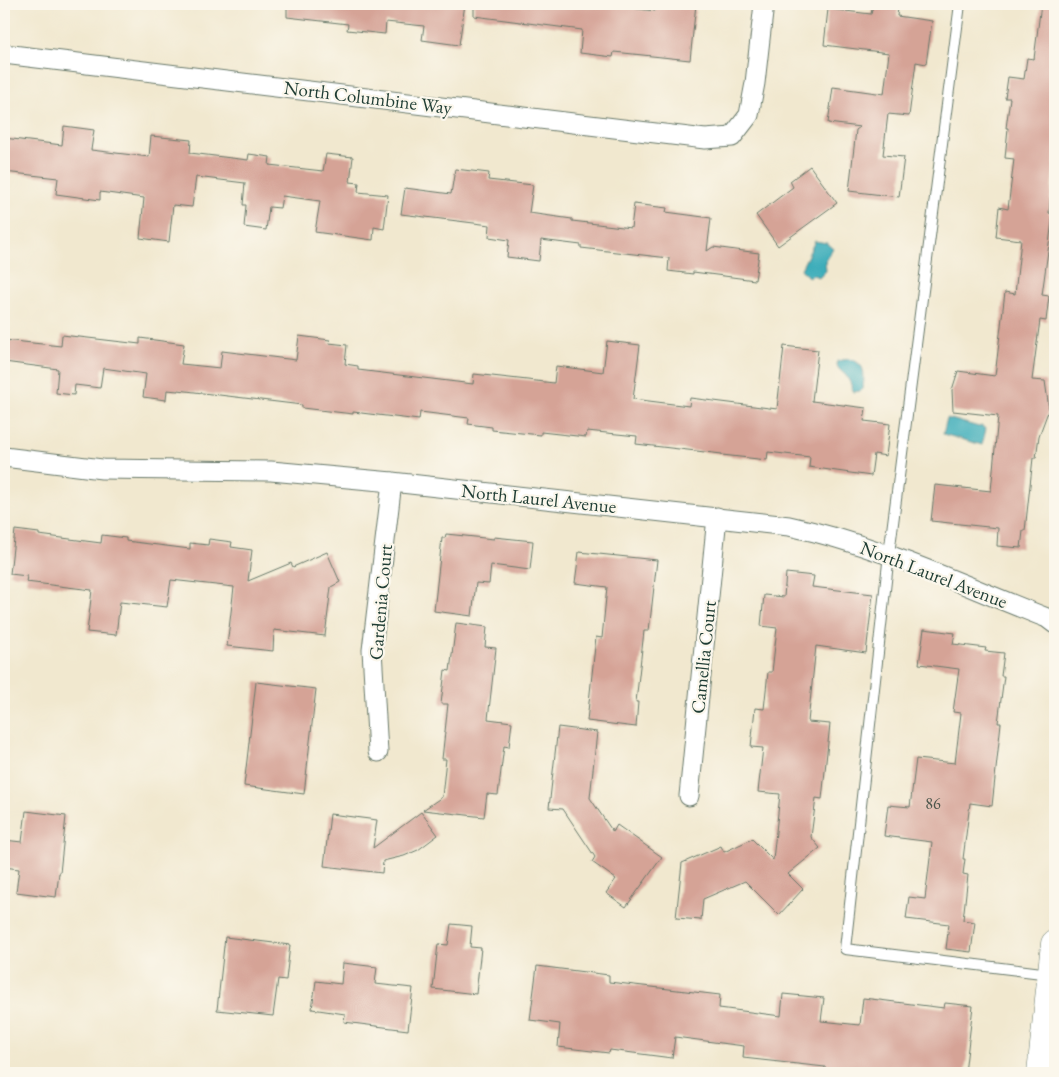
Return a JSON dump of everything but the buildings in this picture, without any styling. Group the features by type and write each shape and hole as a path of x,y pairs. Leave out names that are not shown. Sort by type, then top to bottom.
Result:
{"main road":[{"path":"1041,1073 1055,944"}],"street":[{"name":"North Columbine Way","path":"4,54 705,139 732,137 749,115 755,83 764,4"},
{"name":"North Laurel Avenue","path":"4,457 102,469 272,471 392,482 789,526 820,532 889,554 1047,618 1055,624"},
{"name":"Gardenia Court","path":"378,752 372,650 392,482"},
{"name":"Camellia Court","path":"689,796 717,517"}],"lane":[{"path":"960,4 889,554 845,949 1052,974"}],"water":[{"path":"815,241 827,243 833,248 825,261 826,271 819,278 814,275 808,277 801,269"},
{"path":"854,360 863,369 863,388 860,391 854,392 850,382 838,367 837,361"},
{"path":"947,418 981,426 986,429 982,445 943,434"}]}
